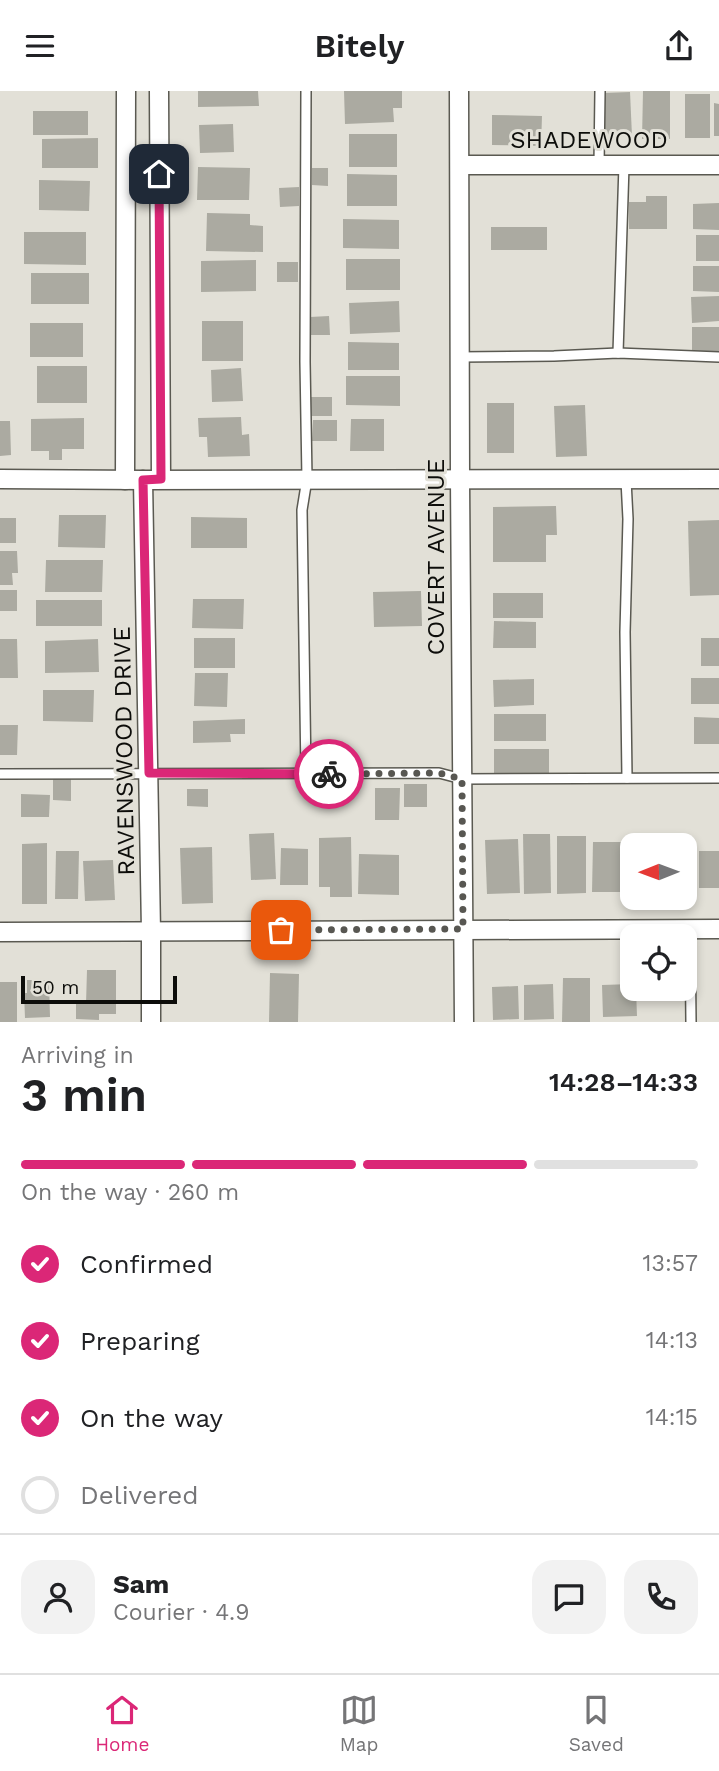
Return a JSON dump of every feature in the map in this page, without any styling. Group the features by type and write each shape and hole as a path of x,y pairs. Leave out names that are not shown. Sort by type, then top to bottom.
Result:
{"street":[{"path":"125,91 125,480"},
{"name":"RAVENSWOOD DRIVE","path":"151,1022 149,773 159,91"},
{"name":"COVERT AVENUE","path":"459,91 464,1022"},
{"name":"SHADEWOOD","path":"460,165 719,165"},
{"path":"0,479 719,479"},
{"path":"0,932 620,929"},
{"path":"697,929 719,929"}],"lane":[{"path":"306,91 307,479 303,509 306,774"},
{"path":"599,165 600,91"},
{"path":"618,353 624,165"},
{"path":"460,357 618,353 719,357"},
{"path":"626,479 627,778"},
{"path":"0,774 439,773 462,779 719,778"},
{"path":"691,1001 691,1022"}],"building":[{"path":"198,91 258,91 259,106 198,107"},
{"path":"344,91 402,91 402,108 393,108 394,122 345,124"},
{"path":"643,91 670,91 670,139 642,139"},
{"path":"630,92 632,136 605,137 603,93"},
{"path":"685,94 710,94 710,138 685,138"},
{"path":"714,103 719,104 719,136 714,136"},
{"path":"33,111 88,111 88,135 33,135"},
{"path":"492,115 542,116 541,146 492,145"},
{"path":"233,124 234,152 200,153 199,125"},
{"path":"349,134 397,134 397,167 349,167"},
{"path":"98,138 98,168 42,168 42,139"},
{"path":"198,167 250,168 249,200 197,200"},
{"path":"312,168 328,168 328,186 312,185"},
{"path":"347,174 397,175 397,206 347,206"},
{"path":"39,180 90,181 89,211 39,210"},
{"path":"299,187 299,206 280,207 279,188"},
{"path":"646,196 667,196 667,229 629,229 629,202 646,202"},
{"path":"719,203 719,230 693,229 693,204"},
{"path":"207,213 250,214 250,225 263,226 263,252 206,251"},
{"path":"343,219 399,220 399,249 343,248"},
{"path":"491,227 547,227 547,250 491,250"},
{"path":"24,232 86,232 86,265 24,264"},
{"path":"696,235 719,235 719,261 696,261"},
{"path":"346,259 400,259 400,290 346,290"},
{"path":"256,260 256,291 201,292 201,261"},
{"path":"277,262 298,262 298,282 277,282"},
{"path":"693,266 719,266 719,292 693,291"},
{"path":"31,273 89,273 89,304 31,304"},
{"path":"719,296 719,321 692,323 691,297"},
{"path":"399,301 400,332 350,334 349,303"},
{"path":"329,316 330,335 311,335 310,317"},
{"path":"202,321 243,321 243,361 202,361"},
{"path":"30,323 83,323 83,357 30,357"},
{"path":"692,327 719,327 719,353 692,353"},
{"path":"348,342 399,343 399,370 348,370"},
{"path":"37,366 87,366 87,403 37,403"},
{"path":"241,368 243,401 212,402 211,370"},
{"path":"346,376 400,376 400,406 346,405"},
{"path":"311,397 332,397 332,416 311,416"},
{"path":"487,403 514,403 514,453 487,453"},
{"path":"585,405 587,456 556,457 554,406"},
{"path":"241,417 242,435 249,434 250,456 208,457 207,437 199,437 198,418"},
{"path":"84,418 84,449 62,449 62,460 49,460 49,451 31,451 31,419"},
{"path":"351,419 384,419 384,451 350,451"},
{"path":"313,420 337,420 337,441 312,441"},
{"path":"0,421 10,421 11,455 0,456"},
{"path":"556,506 557,535 546,535 546,562 493,562 493,507"},
{"path":"59,515 106,515 105,548 58,547"},
{"path":"191,517 247,518 247,548 191,548"},
{"path":"0,518 16,518 16,543 0,543"},
{"path":"719,520 719,595 690,596 688,521"},
{"path":"0,551 17,551 18,573 12,573 13,585 0,585"},
{"path":"46,560 103,560 102,592 45,592"},
{"path":"0,590 17,590 17,611 0,611"},
{"path":"421,591 422,626 374,627 373,592"},
{"path":"493,593 543,593 543,618 493,618"},
{"path":"193,599 244,599 243,629 192,628"},
{"path":"36,600 102,600 102,626 36,626"},
{"path":"494,621 536,622 536,648 493,648"},
{"path":"194,638 235,638 235,668 194,668"},
{"path":"701,638 719,638 719,666 701,666"},
{"path":"0,639 17,639 18,678 0,678"},
{"path":"98,639 99,672 45,673 45,641"},
{"path":"195,673 228,673 227,707 194,706"},
{"path":"691,678 719,678 719,704 691,704"},
{"path":"534,679 534,705 494,707 493,680"},
{"path":"43,690 94,690 93,722 43,721"},
{"path":"494,714 546,714 546,741 494,741"},
{"path":"694,717 719,718 719,744 694,744"},
{"path":"245,719 245,734 230,734 231,742 193,743 193,721"},
{"path":"0,725 18,725 17,755 0,755"},
{"path":"494,749 549,749 549,776 494,777"},
{"path":"53,779 71,779 71,801 53,800"},
{"path":"404,784 427,784 427,807 404,807"},
{"path":"375,788 400,788 399,820 375,820"},
{"path":"187,789 208,789 208,807 187,806"},
{"path":"21,794 50,795 49,817 21,817"},
{"path":"274,833 276,879 251,880 249,834"},
{"path":"523,834 550,834 551,893 524,894"},
{"path":"557,836 586,836 586,893 557,894"},
{"path":"351,837 352,897 330,897 330,887 319,887 319,838"},
{"path":"518,839 520,893 487,894 485,840"},
{"path":"593,842 620,842 620,892 592,892"},
{"path":"47,843 47,904 22,904 22,844"},
{"path":"212,847 213,903 182,904 180,848"},
{"path":"281,848 308,849 308,885 280,885"},
{"path":"56,851 79,851 78,899 55,899"},
{"path":"699,851 719,851 719,888 699,888"},
{"path":"359,854 399,855 399,895 358,894"},
{"path":"113,860 115,900 85,901 83,861"},
{"path":"87,970 116,970 116,1014 99,1014 99,1020 76,1019 76,1004 86,1004"},
{"path":"270,973 299,974 298,1022 269,1022"},
{"path":"563,978 590,978 590,1022 562,1022"},
{"path":"27,980 49,980 50,1017 25,1018 24,993 27,993"},
{"path":"0,982 17,982 17,1022 0,1022"},
{"path":"553,984 554,1019 524,1020 524,985"},
{"path":"620,984 620,1001 636,1001 637,1016 603,1017 602,985"},
{"path":"518,986 519,1019 493,1020 492,987"}],"way so far":[{"path":"281,930 463,929 462,779 439,773 329,774"}],"route":[{"path":"159,174 161,479 143,480 149,773 329,774"}]}
